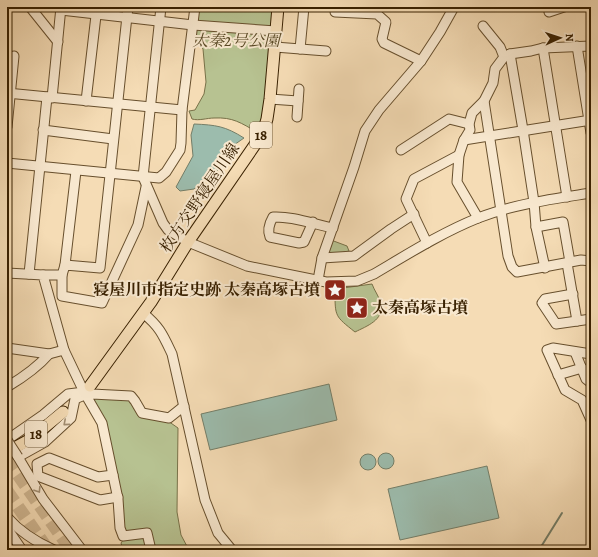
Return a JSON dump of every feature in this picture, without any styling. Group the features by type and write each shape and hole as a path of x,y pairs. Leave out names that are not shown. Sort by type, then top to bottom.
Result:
{"main road":[{"name":"枚方交野寝屋川線","path":"87,389 151,302 188,242 263,133 270,99 278,7"},
{"name":"18","path":"7,452 29,440 63,412"}],"street":[{"path":"30,7 58,42"},
{"path":"100,268 128,7"},
{"path":"161,7 143,178 163,223 168,230 188,242 247,266 326,282 346,282 366,278 446,232 478,218 534,202 591,193"},
{"path":"7,163 143,178 159,178 166,172 180,150 182,110 195,7"},
{"path":"300,49 304,7"},
{"path":"318,280 322,258 365,131 379,110 421,61 454,7"},
{"path":"549,12 564,7"},
{"path":"29,274 43,130 58,42 61,9 96,11 127,18 159,20 193,25 276,31"},
{"path":"335,13 377,10 386,22 382,39 384,43 421,61"},
{"path":"86,101 96,11"},
{"path":"482,26 507,55 523,130 534,202 536,227 544,268"},
{"path":"577,46 591,133"},
{"path":"478,218 457,182 459,155 464,140 470,130 469,124 472,113 484,101 493,83 495,69 507,55 531,52 544,48 591,46"},
{"path":"275,47 326,51"},
{"path":"544,48 567,197"},
{"path":"7,127 9,93 14,56"},
{"path":"297,117 299,90"},
{"path":"9,93 182,110"},
{"path":"270,99 298,101"},
{"path":"484,101 508,256 512,267 517,272 581,260 591,262"},
{"path":"401,150 449,119 469,124"},
{"path":"464,140 590,120"},
{"path":"43,130 114,139"},
{"path":"427,243 406,199 414,179 459,155"},
{"path":"76,171 65,265 62,275 62,296 102,303 138,225 146,187"},
{"path":"322,258 354,256 414,214"},
{"path":"313,222 304,242 299,243 270,237 268,231 273,217 313,222 333,228"},
{"path":"536,227 563,222 577,321"},
{"path":"65,265 100,268 117,272"},
{"path":"7,273 62,275"},
{"path":"43,275 64,350 87,389 102,423 118,497 120,528 123,536 147,533 151,550"},
{"path":"573,294 545,299 542,303 556,324 591,319"},
{"path":"143,313 155,323 162,332 169,348 184,406 205,500 218,533 232,550"},
{"path":"7,348 49,354 64,350"},
{"path":"591,354 553,348 548,350 565,390 582,400 591,420"},
{"path":"575,352 586,379 591,383"},
{"path":"7,387 43,361 49,354"},
{"path":"558,375 582,368"},
{"path":"87,389 92,394 130,396 135,400 142,413 169,418 184,406"},
{"path":"82,550 43,498 7,440 43,415 68,394 87,389"},
{"path":"18,457 45,442 72,418 75,399 82,396 87,389"},
{"path":"113,475 98,477 49,458 37,464 38,476 100,500 118,497"},
{"path":"7,517 20,530 39,543 54,550"},
{"path":"7,528 22,550"}],"green space":[{"name":"太秦2号公園","path":"197,7 248,7 273,10 266,101 260,126 257,132 237,121 226,118 192,119 189,111 195,110 204,94 206,82 203,49 197,41 193,40"},
{"path":"331,240 347,246 349,251 327,256"},
{"path":"372,284 381,304 380,314 374,322 355,332 340,319 336,311 335,291 336,289"},
{"path":"90,397 131,399 142,415 168,421 178,428 177,512 181,535 189,550 123,550 121,543 124,539 117,475"}],"shaded area":[{"path":"194,124 220,127 244,138 221,154 217,171 194,189 180,191 176,187 193,156 191,135"},
{"path":"329,384 337,420 210,450 201,414"},
{"path":"386,453 393,458 394,461 389,468 386,469 379,464 378,461 383,454"},
{"path":"368,454 375,459 376,462 371,469 368,470 361,465 360,462 365,455"},
{"path":"487,466 499,518 400,540 388,489"}],"waterway":[{"path":"539,550 562,513"}],"tunnel":[{"path":"7,459 71,550"},
{"path":"7,491 48,550"}],"place":[{"name":"寝屋川市指定史跡 太秦高塚古墳","path":"335,290"},
{"name":"太秦高塚古墳","path":"357,308"}]}
